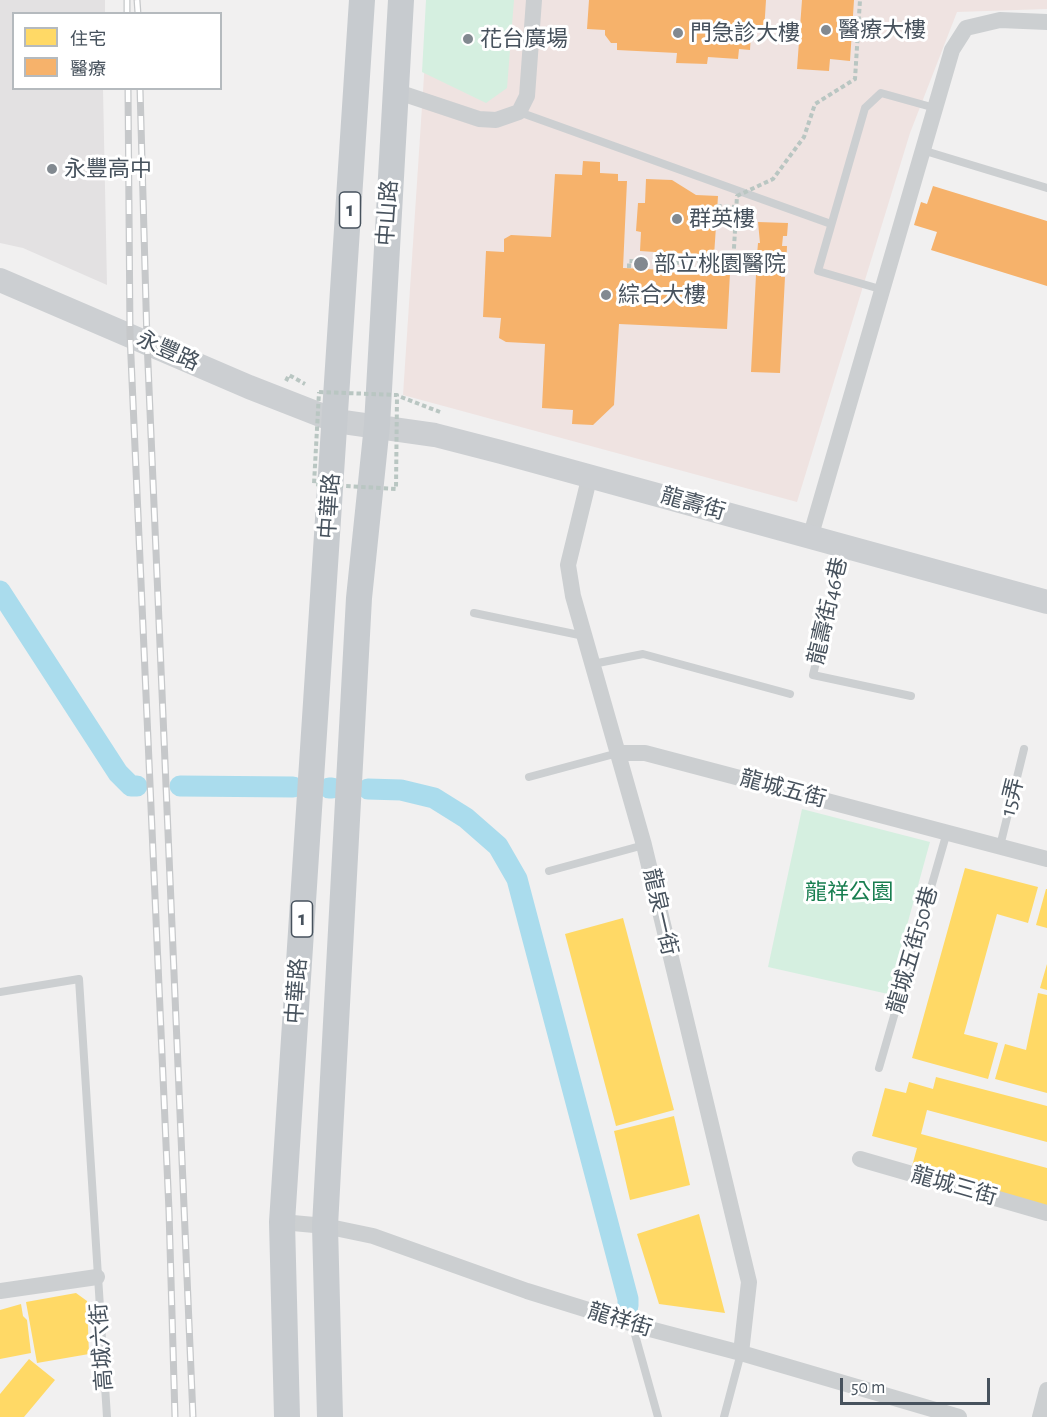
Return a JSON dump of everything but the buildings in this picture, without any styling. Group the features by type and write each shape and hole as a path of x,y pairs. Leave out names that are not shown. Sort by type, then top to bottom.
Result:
{"main road":[{"name":"中山路","path":"336,421 362,0"},
{"name":"中山路","path":"377,425 401,0"},
{"name":"中華路","path":"287,1417 282,1222 336,421"},
{"name":"中華路","path":"330,1417 325,1226 360,598 377,425"}],"street":[{"path":"395,92 479,118 496,120 519,112 527,96 534,0"},
{"path":"810,538 880,289 952,50 966,28 1000,20 1047,22"},
{"name":"永豐路","path":"0,280 249,387 336,421"},
{"name":"龍壽街","path":"336,421 435,435 590,475 1047,602"},
{"name":"龍泉一街","path":"590,475 568,565 592,664 644,845 749,1282 741,1353"},
{"name":"龍城五街","path":"618,753 645,753 1047,859"},
{"name":"龍城三街","path":"860,1159 1047,1213"},
{"name":"龍祥街","path":"282,1222 325,1226 373,1236 517,1288 632,1324 741,1353 959,1417"},
{"path":"0,1291 97,1277"},
{"path":"1040,1417 1047,1390"}],"lane":[{"path":"880,289 818,271 865,108 881,93 935,108"},
{"path":"519,112 831,224"},
{"path":"922,150 1047,188"},
{"name":"龍壽街46巷","path":"843,547 813,675 910,696"},
{"path":"474,613 585,636"},
{"path":"592,664 643,654 790,694"},
{"name":"15弄","path":"1000,846 1024,749"},
{"path":"529,777 618,753"},
{"name":"龍城五街50巷","path":"879,1068 947,832"},
{"path":"549,871 644,845"},
{"name":"高城六街","path":"0,992 79,979 107,1417"},
{"path":"632,1324 658,1417"},
{"path":"723,1417 741,1353"}],"path":[{"path":"629,268 629,261 733,265 737,196 773,178 804,137 815,104 855,79 860,0"},
{"path":"717,206 736,207"},
{"path":"397,395 396,489 314,484 319,392 397,395 440,412"}],"shaded area":[{"name":"永豐高中","path":"0,0 105,0 105,12 12,12 12,90 103,90 107,285 23,248 0,243"},
{"name":"部立桃園醫院","path":"429,0 1047,0 1047,9 957,12 910,133 797,502 403,395"}],"green space":[{"name":"花台廣場","path":"426,0 514,0 507,88 486,103 422,72"},
{"name":"龍祥公園","path":"802,809 930,842 888,994 768,967"}],"waterway":[{"path":"0,591 118,773 131,786 137,786"},
{"path":"180,786 293,787"},
{"path":"368,789 401,790 434,798 466,818 498,846 517,879 628,1306"}],"railway":[{"path":"127,0 127,12"},
{"path":"137,0 138,12"},
{"path":"128,90 130,335 169,1211 175,1417"},
{"path":"140,90 147,341 193,1417"}],"place":[{"name":"醫療大樓","path":"826,30"},
{"name":"門急診大樓","path":"678,33"},
{"name":"花台廣場","path":"468,39"},
{"name":"永豐高中","path":"52,169"},
{"name":"群英樓","path":"677,219"},
{"name":"部立桃園醫院","path":"641,264"},
{"name":"綜合大樓","path":"606,295"}]}
